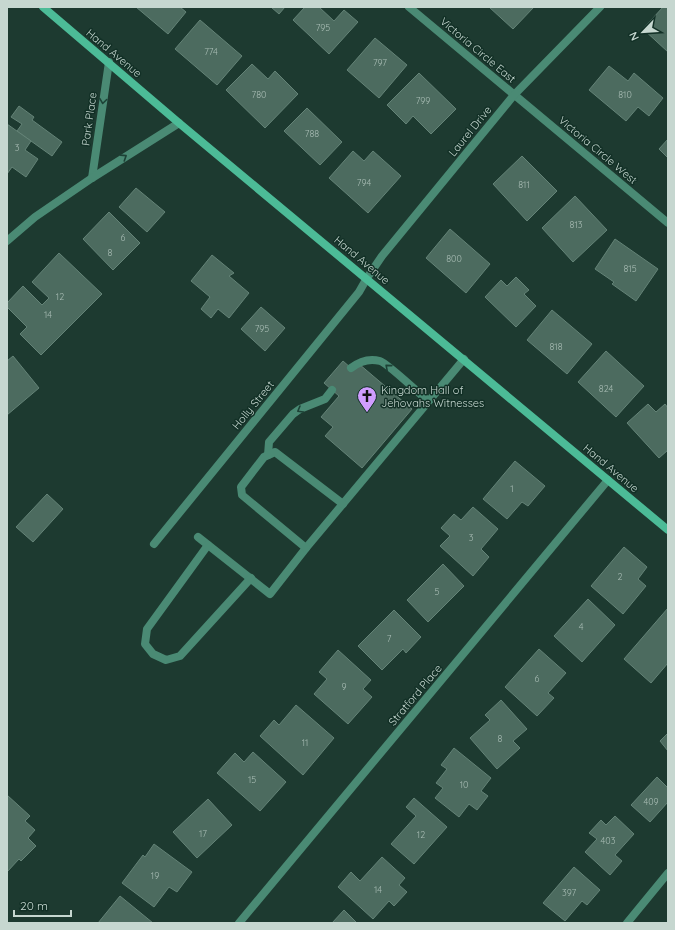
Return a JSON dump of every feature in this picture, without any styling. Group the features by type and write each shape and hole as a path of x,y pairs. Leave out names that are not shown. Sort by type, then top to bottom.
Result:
{"street":[{"name":"Hand Avenue","path":"43,7 179,123 668,530"},
{"name":"Victoria Circle East","path":"409,7 514,95"},
{"name":"Laurel Drive","path":"367,278 382,256 514,95 600,7"},
{"name":"Park Place","path":"92,178 109,62"},
{"name":"Victoria Circle West","path":"514,95 668,223"},
{"path":"7,241 35,217 92,178 179,123"},
{"name":"Holly Street","path":"154,544 359,292 367,278"},
{"path":"198,537 270,594 306,548 464,359"},
{"path":"351,368 357,363 370,360 382,361 428,401"},
{"path":"268,455 268,442 293,414 300,409 325,398 332,390"},
{"path":"306,548 242,495 241,487 264,457 276,452 343,504"},
{"name":"Stratford Place","path":"239,923 608,480"},
{"path":"208,545 147,629 145,644 152,654 166,660 180,656 250,578"},
{"path":"627,923 668,873"}],"building":[{"path":"136,7 180,7 186,12 168,34"},
{"path":"271,7 285,7 279,14"},
{"path":"305,7 319,7 334,21 344,10 358,22 329,54 293,20"},
{"path":"489,7 534,7 513,29"},
{"path":"663,7 668,7 668,52 643,29"},
{"path":"200,20 242,56 217,85 175,49"},
{"path":"375,38 407,65 379,98 347,70"},
{"path":"252,64 268,79 275,71 298,94 265,128 226,90"},
{"path":"609,66 628,81 634,73 663,98 649,116 638,107 626,121 589,90"},
{"path":"419,73 456,109 431,134 413,116 406,124 387,105"},
{"path":"19,106 34,117 32,120 62,142 52,156 17,131 22,124 11,117"},
{"path":"307,108 342,142 320,165 284,131"},
{"path":"7,124 31,141 25,150 38,159 26,177 12,167 7,174"},
{"path":"668,139 668,158 659,149"},
{"path":"353,151 364,161 373,151 401,176 368,213 329,178"},
{"path":"522,156 557,191 527,221 493,184"},
{"path":"136,188 165,212 147,232 119,207"},
{"path":"575,196 607,230 573,262 542,228"},
{"path":"109,212 140,243 113,270 83,239"},
{"path":"450,229 490,264 466,293 426,258"},
{"path":"615,239 658,269 636,301 612,284 614,282 595,269"},
{"path":"59,253 102,294 41,355 20,334 27,327 7,307 7,303 23,286 42,305 49,298 32,282"},
{"path":"212,255 234,273 229,276 249,293 229,318 218,309 211,318 201,309 210,297 191,281"},
{"path":"516,277 529,290 524,294 536,306 516,327 485,297 501,280 507,286"},
{"path":"261,307 285,328 265,351 241,329"},
{"path":"552,310 592,344 567,374 527,340"},
{"path":"606,351 644,386 616,417 578,382"},
{"path":"13,356 39,388 7,415 7,361"},
{"name":"Kingdom Hall of Jehovahs Witnesses","path":"343,361 351,368 359,364 412,409 362,468 325,436 333,427 321,417 339,396 324,383"},
{"path":"648,404 656,412 665,404 668,408 668,450 659,458 627,423"},
{"path":"515,461 545,486 528,506 522,502 507,519 483,499"},
{"path":"47,494 63,509 33,542 16,527"},
{"path":"473,507 498,529 481,549 489,557 473,576 440,546 450,536 441,528 454,514 461,520"},
{"path":"624,547 647,567 638,579 646,586 623,614 591,586"},
{"path":"443,564 464,586 428,622 407,600"},
{"path":"588,599 615,625 582,662 554,636"},
{"path":"668,608 668,663 651,683 624,659"},
{"path":"394,610 421,637 406,653 403,649 382,670 358,646"},
{"path":"539,649 566,673 548,693 554,698 537,716 505,687"},
{"path":"338,650 371,680 363,689 372,697 348,724 314,694 327,679 319,672"},
{"path":"501,700 527,729 513,741 520,748 497,769 470,738 490,720 485,715"},
{"path":"296,705 334,738 303,775 260,736 274,720 279,725"},
{"path":"668,733 668,751 660,741"},
{"path":"454,748 491,778 481,791 488,796 477,810 469,804 459,817 435,798 443,788 436,783 447,769 441,765"},
{"path":"253,752 286,782 260,811 217,773 235,753 244,762"},
{"path":"657,777 668,788 668,802 650,822 631,805"},
{"path":"7,795 30,816 25,821 35,830 28,838 36,846 21,861 19,859 7,872"},
{"path":"414,798 447,827 414,864 391,844 416,816 406,807"},
{"path":"208,799 232,825 197,858 173,832"},
{"path":"615,816 634,834 615,855 622,861 610,875 585,852 597,839 589,833 601,820 606,825"},
{"path":"154,844 192,872 177,892 169,887 154,907 122,883 143,855 145,857"},
{"path":"382,857 405,878 399,885 407,892 394,906 389,901 373,919 338,887 351,872 360,881"},
{"path":"574,867 600,890 587,905 582,901 565,921 543,903"},
{"path":"120,896 153,923 98,923"},
{"path":"344,910 357,923 332,923"}],"place":[{"name":"Kingdom Hall of Jehovahs Witnesses","path":"367,413"}]}
